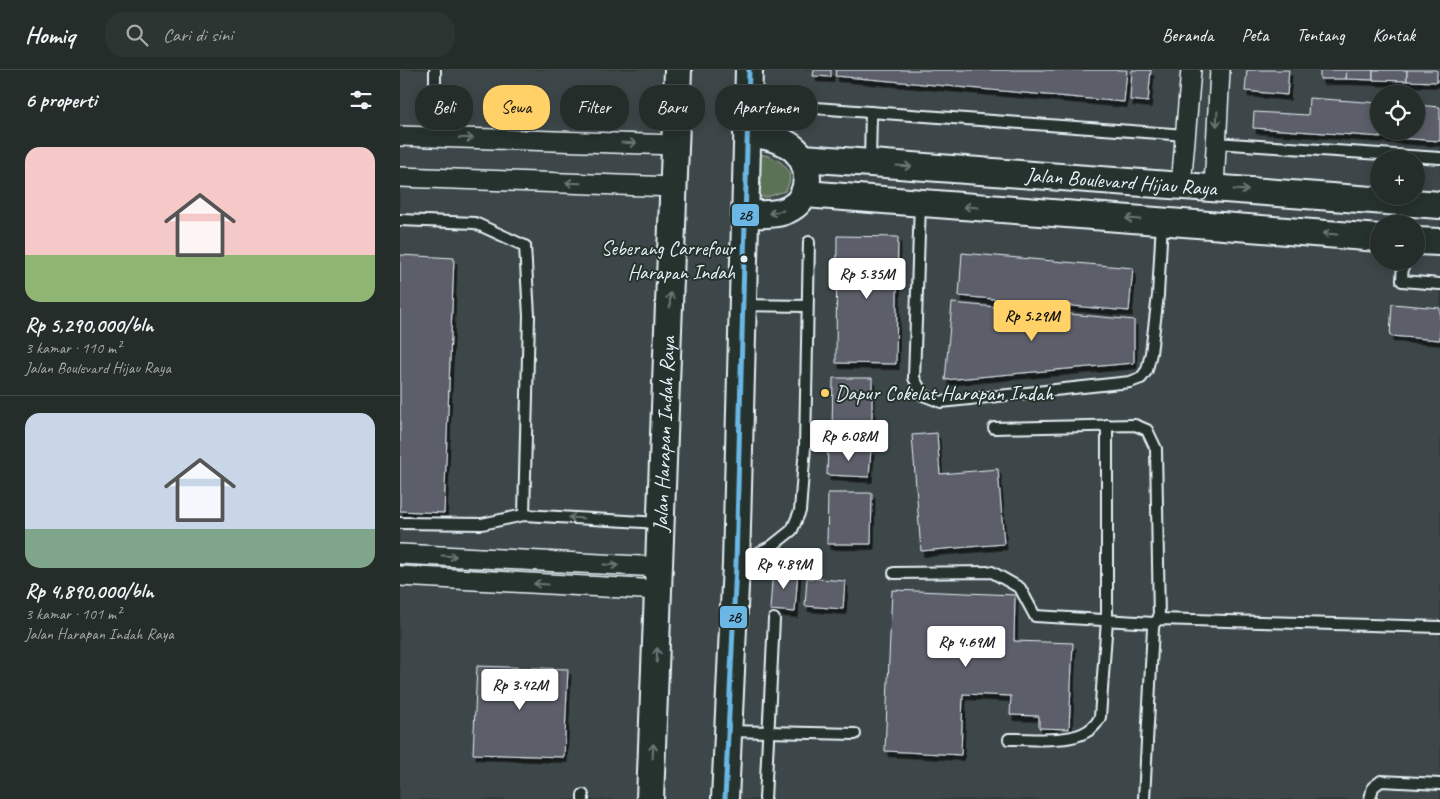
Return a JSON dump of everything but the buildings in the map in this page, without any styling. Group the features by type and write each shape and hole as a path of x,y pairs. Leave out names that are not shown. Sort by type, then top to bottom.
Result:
{"street":[{"name":"Jalan Harapan Indah Raya","path":"650,799 660,579 678,70"},
{"path":"725,799 736,564 749,70"},
{"path":"1162,221 1186,135 1191,70"},
{"path":"1214,188 1220,70"},
{"path":"745,214 765,214 791,209 804,194 807,170 803,158 788,145 771,136 747,133"},
{"path":"400,136 675,145"},
{"name":"Jalan Boulevard Hijau Raya","path":"803,158 1440,205"},
{"path":"400,177 674,186"},
{"name":"Jalan Boulevard Hijau Raya","path":"804,194 1370,237"},
{"path":"1425,241 1440,242"},
{"path":"400,554 660,579"},
{"path":"400,576 660,579"}],"lane":[{"path":"435,70 435,137"},
{"path":"817,108 1186,135"},
{"path":"870,163 871,112"},
{"path":"1216,143 1440,158"},
{"path":"920,203 914,378 923,395 941,402 1130,382 1141,378 1147,370 1151,353 1158,295 1162,221"},
{"path":"400,220 475,222 525,246 529,316 524,515"},
{"path":"736,564 772,546 792,530 800,511 805,447 809,242"},
{"path":"1403,270 1402,281 1440,284"},
{"path":"744,305 807,306"},
{"path":"1009,739 1067,738 1084,733 1097,724 1100,717 1107,620 1107,425"},
{"path":"994,428 1135,425 1147,430 1156,449 1157,621 1144,799"},
{"path":"400,523 482,524 524,515 662,523"},
{"path":"894,573 992,572 1020,588 1035,616 1107,620 1440,627"},
{"path":"765,799 774,619"},
{"path":"728,731 855,734"},
{"path":"1370,799 1373,787 1381,780 1440,784"}],"shaded area":[{"path":"400,70 1440,70 1440,799 400,799"}],"green space":[{"path":"757,154 772,157 788,170 790,176 789,183 785,191 767,197 756,197"}],"transit line":[{"name":"2B","path":"725,799 736,564 749,70"}],"place":[{"name":"Seberang Carrefour Harapan Indah","path":"744,259"},
{"name":"Dapur Cokelat Harapan Indah","path":"825,393"}]}
